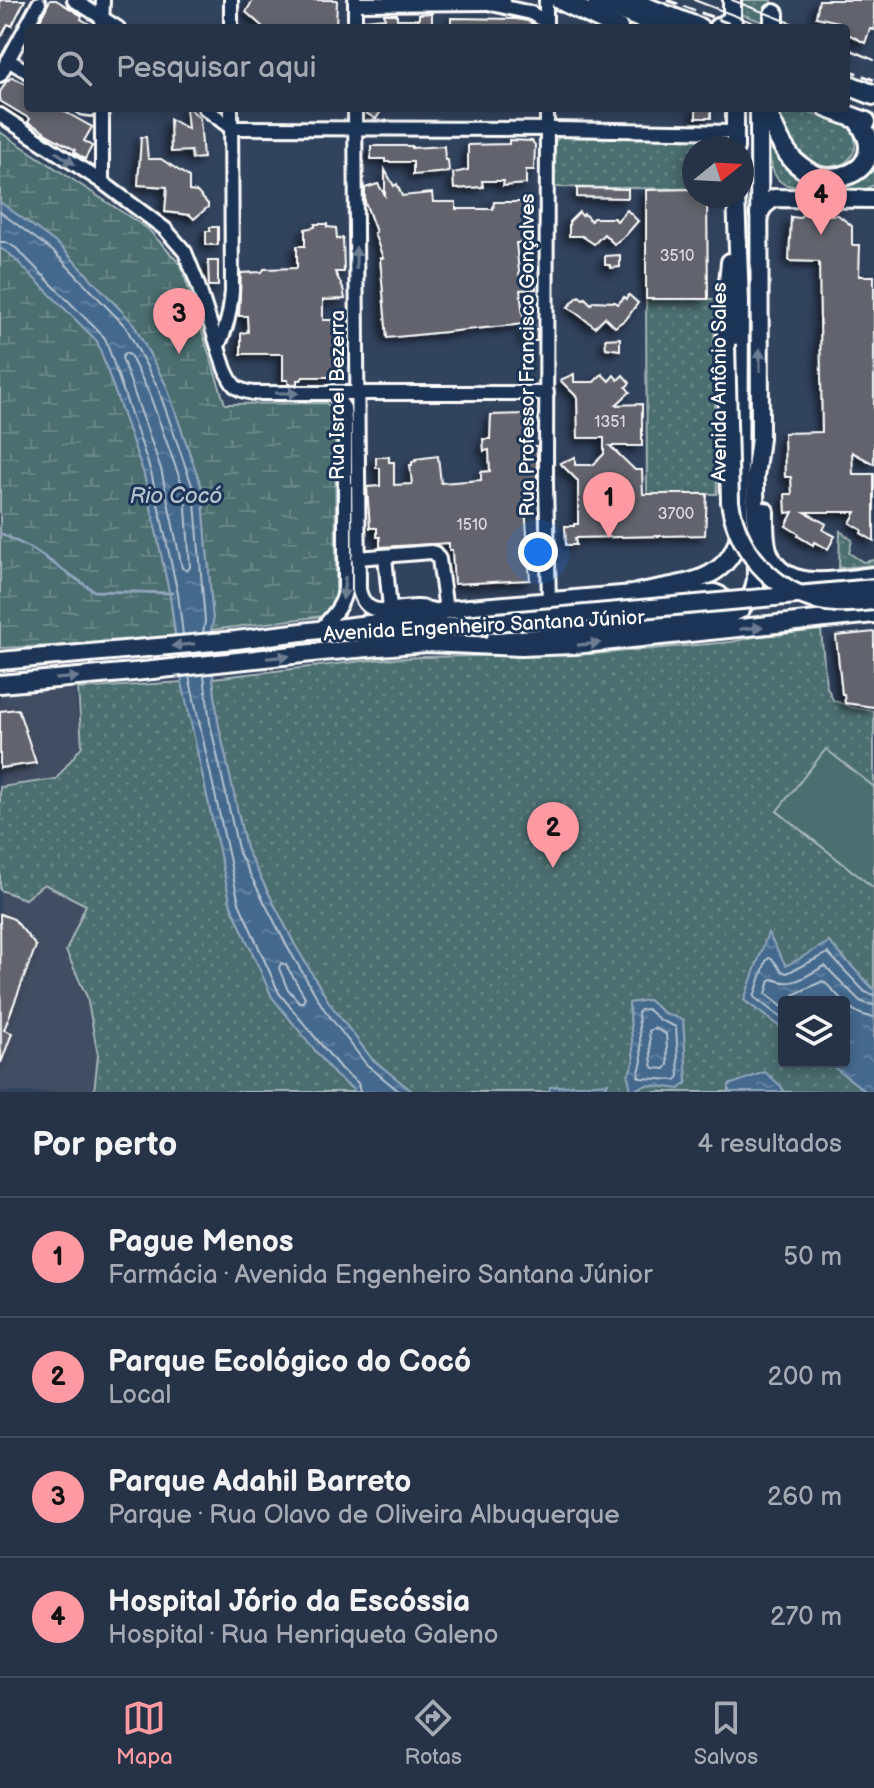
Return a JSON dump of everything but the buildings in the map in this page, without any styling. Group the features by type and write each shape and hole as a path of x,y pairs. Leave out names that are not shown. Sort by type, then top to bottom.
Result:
{"highway":[{"path":"560,0 610,24"},
{"path":"597,0 654,24"},
{"path":"627,0 689,24"},
{"path":"850,86 874,95"},
{"path":"850,105 874,105"},
{"path":"767,112 780,142 792,159 816,176 828,178 852,174 865,161 869,148 866,122"}],"main road":[{"path":"727,24 732,0"},
{"path":"735,112 735,136"},
{"name":"Avenida Antônio Sales","path":"759,112 760,438"},
{"path":"759,214 774,198 874,199"},
{"path":"735,208 727,287 726,344 732,515 742,542 772,579 810,599 837,604 874,601"},
{"name":"Avenida Antônio Sales","path":"724,563 734,550 739,535 740,302 736,208"},
{"path":"760,438 766,477 765,518 770,557 788,576 808,582 874,576"},
{"path":"427,643 721,619 735,614 746,605 756,580 755,477 760,438"},
{"name":"Avenida Engenheiro Santana Júnior","path":"0,661 319,631 388,616 419,618 442,610 633,594 696,581 724,563"},
{"path":"820,581 806,590 811,606 824,612 866,615"},
{"name":"Avenida Engenheiro Santana Júnior","path":"319,631 351,636 874,588"},
{"path":"626,625 654,617 716,611 723,606 724,600 714,593 648,599 633,594"},
{"name":"Avenida Engenheiro Santana Júnior","path":"0,684 427,643 520,647 574,645 866,615"}],"street":[{"path":"74,0 102,22"},
{"path":"102,22 103,0"},
{"path":"231,0 231,24"},
{"path":"355,24 355,2 489,3 504,0"},
{"path":"546,0 546,24"},
{"path":"30,24 39,3"},
{"path":"489,3 531,13 545,24"},
{"path":"0,75 24,36"},
{"path":"8,60 24,70"},
{"path":"94,112 102,182"},
{"path":"210,112 231,128 547,129 682,137"},
{"path":"218,346 226,329 231,302 231,112"},
{"name":"Rua Israel Bezerra","path":"355,112 359,590 365,605 388,616"},
{"name":"Rua Professor Francisco Gonçalves","path":"547,112 546,485 549,601"},
{"path":"0,115 102,182 165,229 185,252 231,382 241,391 547,393"},
{"path":"874,156 868,169 852,181 841,184 819,182 789,164 766,129 767,184 770,190 874,193"},
{"name":"Rua Israel Bezerra","path":"319,631 337,610 345,591 345,422 344,408 333,392"},
{"path":"358,558 435,553 439,559 442,610"},
{"path":"385,556 388,616"}],"shaded area":[{"path":"73,684 82,746 56,779 0,787 0,692"},
{"path":"44,884 86,905 66,951 87,997 98,1055 94,1092 0,1092 0,890 25,899"}],"green space":[{"path":"741,0 772,0 763,22 741,14"},
{"path":"778,112 808,112 840,122 848,126 855,136 855,147 843,164 832,167 820,165 806,157"},
{"path":"0,132 148,229 181,265 225,404 326,403 335,411 336,600 324,616 211,630 213,622 202,489 166,385 133,323 60,246 0,202"},
{"path":"560,137 682,138 682,189 553,187 553,143"},
{"path":"773,149 787,170 809,183 833,188 845,186 866,175 874,164 874,185 856,191 784,184 772,169 769,150"},
{"path":"0,248 10,254 97,341 144,474 170,596 175,636 0,648"},
{"path":"646,299 716,299 717,494 647,494"},
{"path":"840,531 852,540 849,553 863,562 874,560 874,565 839,568"},
{"path":"821,630 826,685 833,700 874,711 874,787 826,750 777,811 874,888 874,990 829,942 744,1000 778,1026 778,1068 835,1068 867,1092 784,1092 781,1086 730,1084 729,1092 603,1092 607,1084 551,1087 549,1092 413,1092 372,1059 330,1004 295,945 246,849 218,722 213,678 372,660 594,654 731,642","holes":["648,1000 664,1013 683,1020 687,1082 680,1088 647,1085 628,1076 634,1062 629,1003"]},
{"path":"182,682 231,905 272,997 335,1075 356,1092 94,1092 98,1055 87,997 66,951 86,905 44,884 25,899 0,890 0,787 56,779 82,746 78,689"},
{"path":"826,749 874,787 874,888 777,811"}],"water":[{"name":"Rio Cocó","path":"0,202 60,246 133,323 166,385 202,489 218,722 246,849 295,945 330,1004 372,1059 413,1092 356,1092 335,1075 272,997 231,905 182,682 170,596 144,474 97,341 10,254 0,248"},
{"path":"768,933 786,966 829,942 874,990 874,1092 867,1092 835,1068 850,1068 850,996 778,996 778,1026 744,1000"},
{"path":"648,1000 664,1013 683,1020 687,1082 680,1089 647,1085 631,1091 628,1076 634,1061 629,1003"},
{"path":"765,1072 784,1092 729,1092 729,1085"},
{"path":"608,1083 603,1092 549,1092 550,1087"}],"waterway":[{"path":"0,533 34,550 94,591 172,593"}],"tram line":[{"path":"694,0 757,24"},
{"path":"732,0 794,24"},
{"path":"850,50 874,60"}],"railway":[{"path":"667,0 730,24"},
{"path":"850,71 874,80"}],"place":[{"name":"Hospital Jório da Escóssia","path":"821,235"},
{"name":"Parque Adahil Barreto","path":"179,354"},
{"name":"Pague Menos","path":"609,538"},
{"name":"Parque Ecológico do Cocó","path":"553,868"}]}
